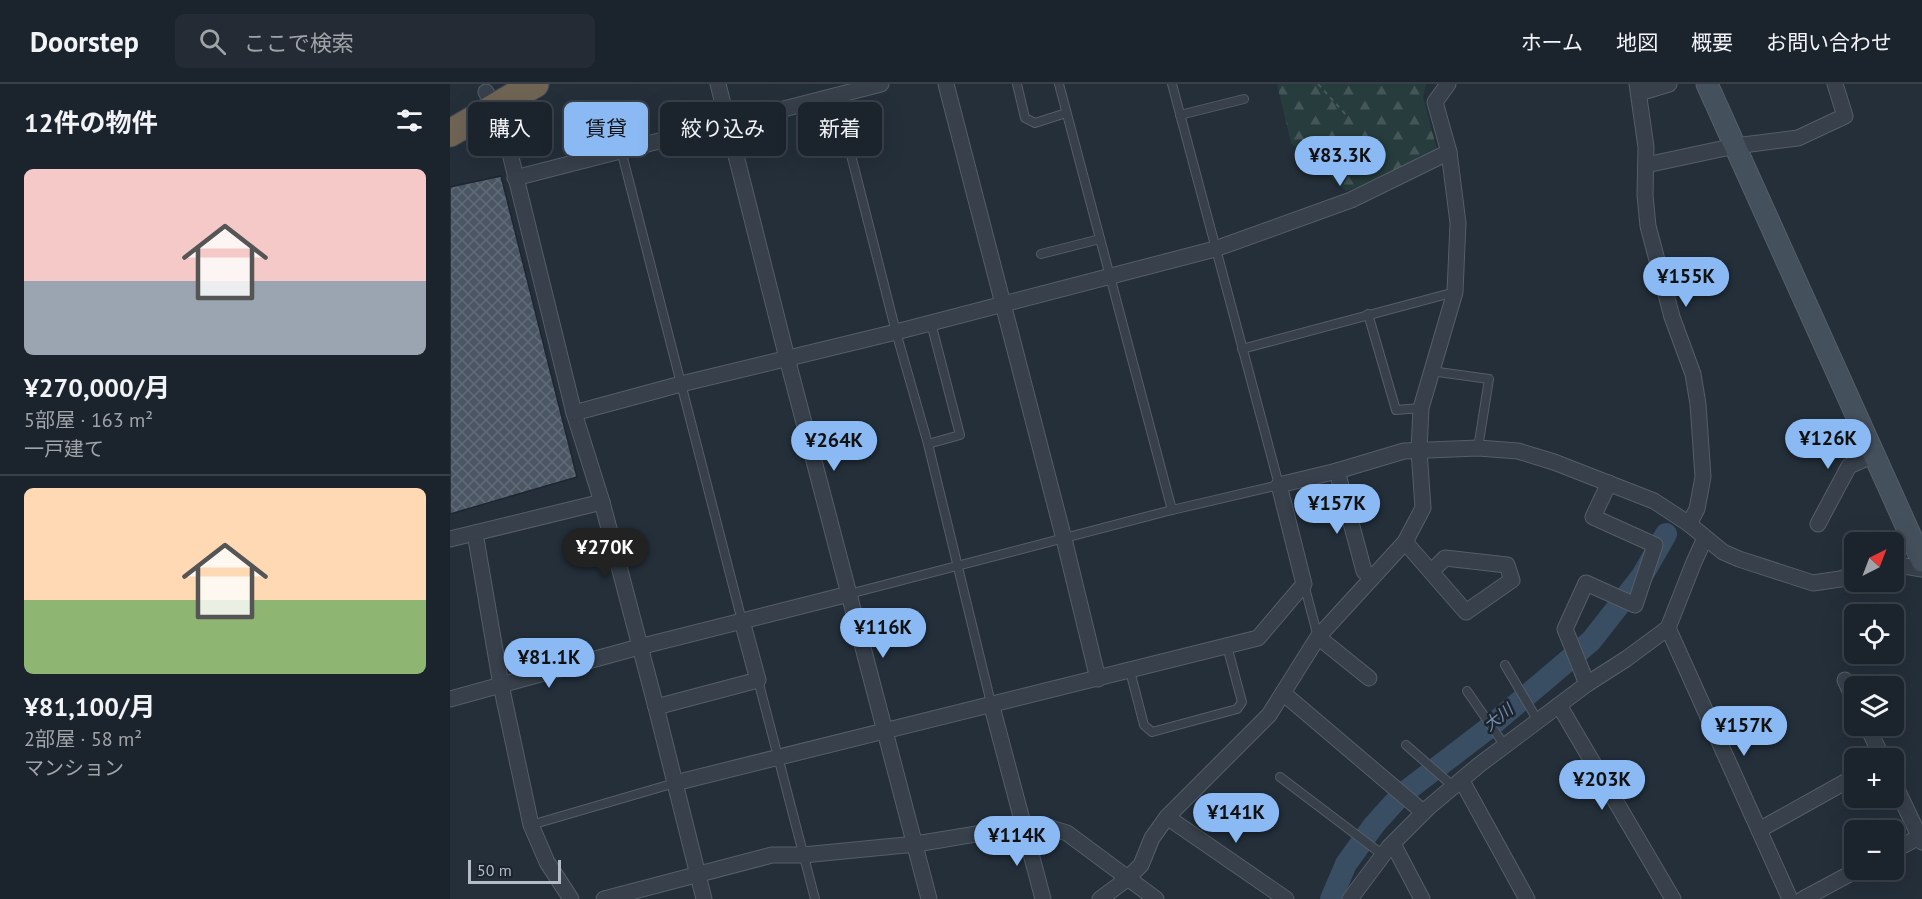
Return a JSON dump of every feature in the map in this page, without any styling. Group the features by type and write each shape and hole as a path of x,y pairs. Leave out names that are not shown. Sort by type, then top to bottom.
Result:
{"highway":[{"path":"450,111 494,94 535,84"},
{"path":"450,133 494,94"}],"street":[{"path":"718,84 723,102"},
{"path":"786,108 881,84"},
{"path":"946,84 1098,679"},
{"path":"1100,899 1127,879 1141,865 1152,838 1167,817 1269,715 1318,637 1405,542 1423,508 1419,450 1421,408 1455,292 1458,223 1449,152 1435,102 1448,84"},
{"path":"1669,84 1638,89 1646,147 1648,226 1672,317 1693,374 1698,404 1703,477 1697,509 1689,524"},
{"path":"1707,84 1922,561"},
{"path":"1646,165 1735,146 1798,138 1845,116 1835,84"},
{"path":"494,94 574,413 602,502 704,899"},
{"path":"574,413 1215,249 1351,200 1449,152"},
{"path":"515,178 598,156"},
{"path":"736,156 929,899"},
{"path":"675,783 1258,638 1304,584 1279,485 1404,451 1478,448 1518,451 1554,462 1654,501 1689,524 1723,552 1813,583 1844,578"},
{"path":"1818,524 1849,466 1874,455"},
{"path":"1337,471 1364,571 1372,578"},
{"path":"1587,684 1564,629 1586,583 1635,605 1655,546 1593,517 1609,483"},
{"path":"450,539 602,502"},
{"path":"475,533 501,685 531,825 547,862 571,899"},
{"path":"1350,899 1388,849 1424,812 1479,765 1587,684 1668,628 1706,538"},
{"path":"1405,542 1431,572 1466,612 1512,580 1507,565 1445,558 1431,572"},
{"path":"1904,566 1922,569"},
{"path":"450,699 639,647 849,594"},
{"path":"656,707 758,680 742,621"},
{"path":"1668,628 1790,899"},
{"path":"1318,637 1369,678"},
{"path":"1283,693 1424,812"},
{"path":"991,703 1043,899"},
{"path":"1559,705 1673,899"},
{"path":"1759,830 1844,783"},
{"path":"1458,784 1527,899"},
{"path":"1904,804 1921,839 1904,846"},
{"path":"1167,817 1286,899"},
{"path":"604,899 772,855 802,855 916,844 1024,826 1051,828 1067,833 1156,899"},
{"path":"1388,849 1422,899"},
{"path":"1803,899 1844,877"}],"lane":[{"path":"1017,84 1025,117 1035,123 1066,113"},
{"path":"1059,84 1108,276 1172,510"},
{"path":"849,594 1172,510 1279,485 1172,84"},
{"path":"836,96 896,332 928,444 991,703"},
{"path":"1180,115 1244,99"},
{"path":"623,156 742,621"},
{"path":"1041,254 1100,239"},
{"path":"1242,349 1455,292"},
{"path":"1368,314 1396,410 1421,408"},
{"path":"928,444 960,435 931,323"},
{"path":"1431,371 1489,379 1478,448"},
{"path":"1304,584 1318,637"},
{"path":"1130,671 1144,725 1152,732 1237,709 1242,702 1227,646"},
{"path":"1505,665 1538,721"},
{"path":"758,680 815,899"},
{"path":"1467,691 1505,746"},
{"path":"1406,745 1458,784"},
{"path":"1280,777 1388,849"},
{"path":"531,825 675,783"}],"path":[{"path":"1318,84 1347,116"}],"green space":[{"path":"1277,84 1426,84 1423,97 1439,157 1346,191 1291,143"}],"building":[{"path":"501,176 577,477 450,514 450,187"}],"waterway":[{"name":"大川","path":"1331,899 1346,864 1374,825 1401,795 1486,730 1591,641 1642,576 1666,534"}]}
